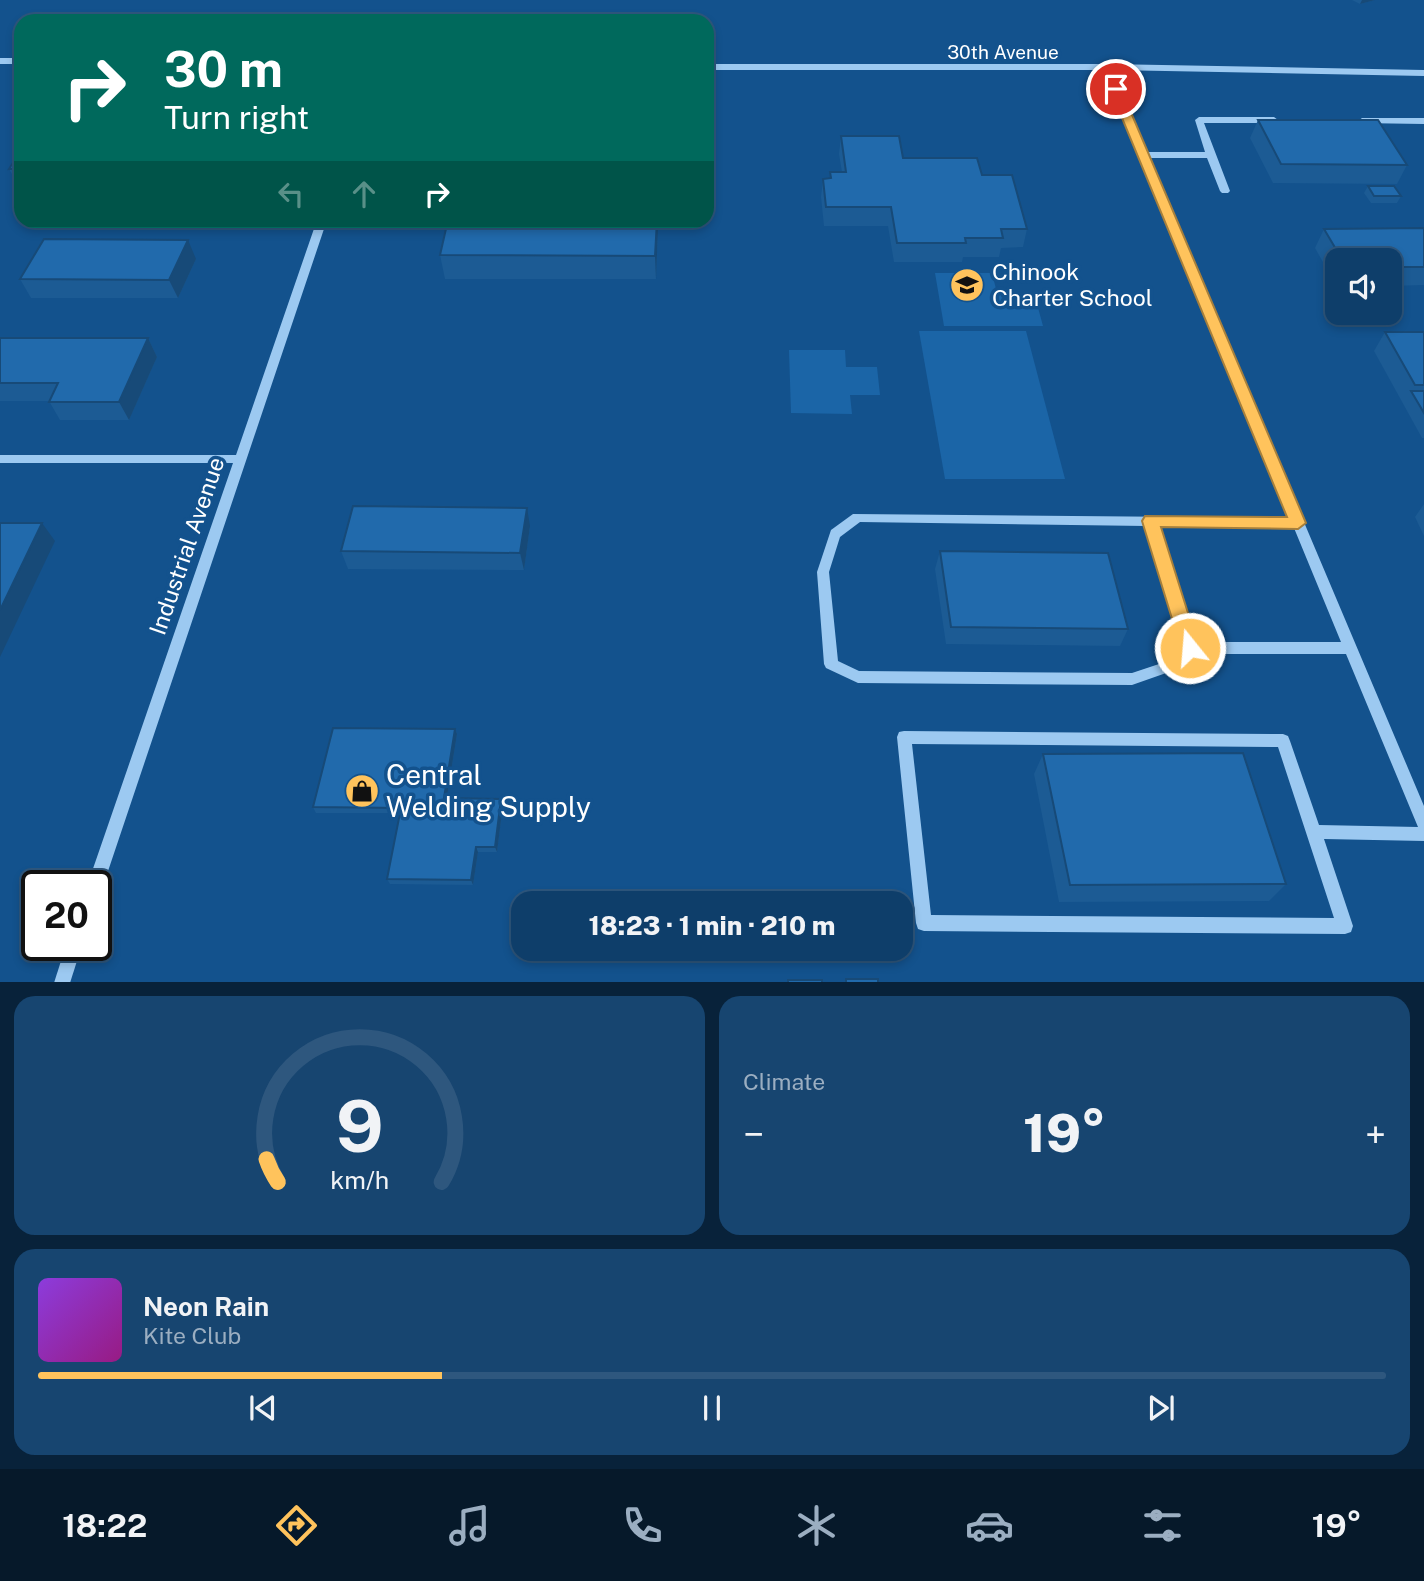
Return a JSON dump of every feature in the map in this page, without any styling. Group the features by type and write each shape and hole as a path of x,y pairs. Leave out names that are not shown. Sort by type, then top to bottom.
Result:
{"street":[{"name":"30th Avenue","path":"714,67 1107,67 1424,73"},
{"path":"1107,67 1424,824"},
{"path":"1225,191 1199,120 1279,121"},
{"path":"1345,121 1424,121"},
{"path":"1143,155 1211,155"},
{"name":"Industrial Avenue","path":"100,870 319,228"},
{"path":"0,459 241,459"},
{"path":"1298,523 857,517 835,534 823,572 831,664 858,677 1132,679 1164,668 1190,648 1350,648"},
{"path":"1150,521 1190,648"},
{"path":"904,737 1283,741 1314,832 1345,926 924,923 904,737"},
{"path":"1314,832 1424,834"},
{"path":"62,982 69,961"}],"shaded area":[{"path":"935,273 992,273 997,293 1034,293 1043,326 944,326"},
{"path":"919,331 1026,331 1065,479 945,479"},
{"path":"789,350 845,350 846,367 877,367 880,395 850,395 852,414 791,413"}],"building":[{"path":"1258,120 1378,120 1407,165 1281,164"},
{"name":"Chinook Charter School","path":"841,136 899,136 903,158 977,158 982,175 1012,175 1027,229 1001,229 1003,238 965,238 966,243 897,243 891,207 826,207 823,179 831,178 830,172 846,172"},
{"path":"1368,186 1394,186 1401,196 1374,196"},
{"path":"446,228 657,228 655,256 440,255"},
{"path":"1424,228 1424,267 1402,267 1402,248 1335,248 1324,229"},
{"path":"44,239 188,240 169,280 20,279"},
{"path":"1385,332 1424,332 1424,385 1415,385"},
{"path":"0,338 148,338 119,402 49,402 58,383 0,383"},
{"path":"1411,391 1424,391 1424,413"},
{"path":"353,506 527,508 520,553 341,551"},
{"path":"0,523 42,523 0,610"},
{"path":"940,551 1108,553 1128,629 951,627"},
{"path":"333,728 455,729 444,798 501,799 495,847 476,847 471,880 387,879 401,808 313,807"},
{"path":"1243,753 1286,884 1070,885 1043,754"},
{"path":"846,979 878,979 878,982 846,982"},
{"path":"788,980 822,980 822,982"}],"place":[{"name":"Chinook Charter School","path":"967,285"},
{"name":"Central Welding Supply","path":"362,791"}],"route":[{"path":"1116,89 1298,523 1150,521 1190,648"}]}
